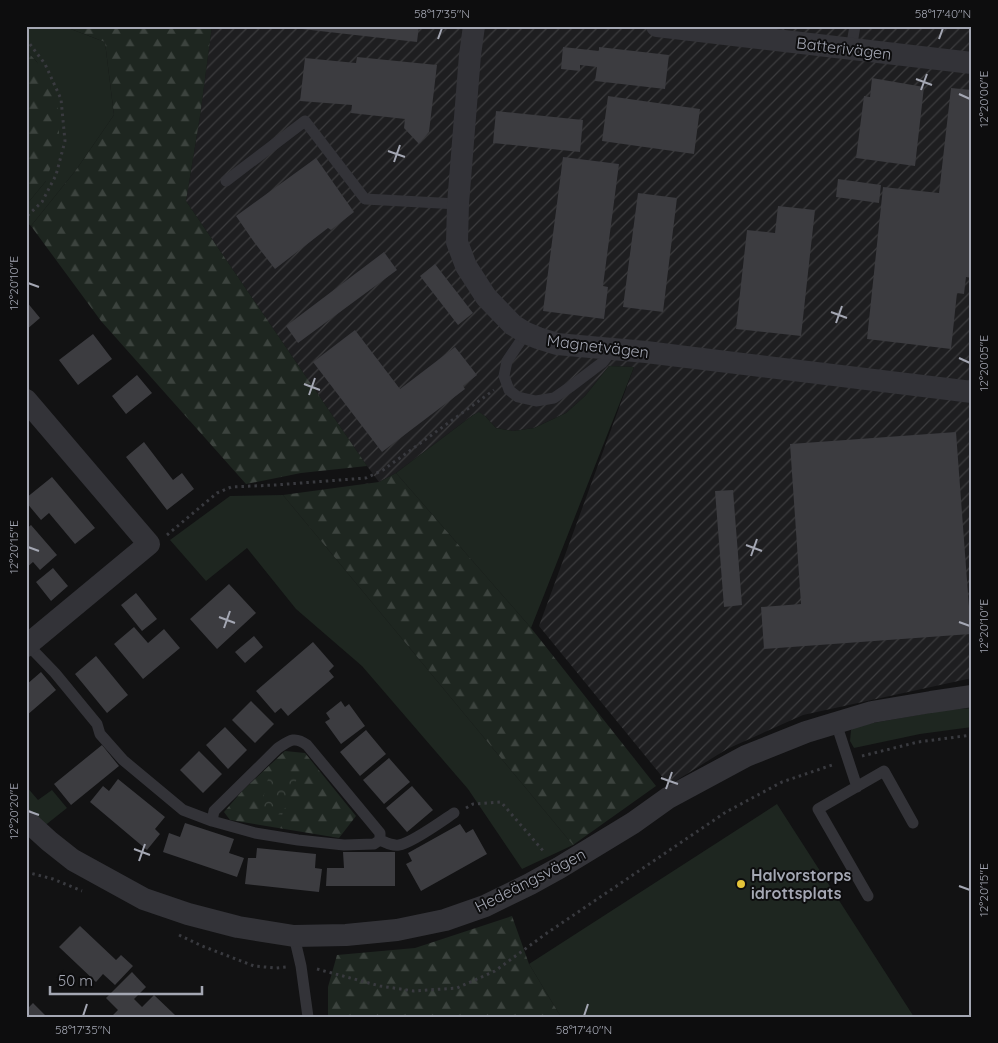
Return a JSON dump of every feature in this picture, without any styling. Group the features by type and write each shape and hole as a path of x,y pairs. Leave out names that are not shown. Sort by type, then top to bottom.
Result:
{"street":[{"name":"Magnetvägen","path":"474,26 458,204 457,242 466,266 486,297 508,321 526,333 557,344 972,392"},
{"name":"Batterivägen","path":"658,26 972,63"},
{"path":"26,400 149,544 27,645"},
{"name":"Hedeängsvägen","path":"26,820 73,860 144,899 188,914 238,928 294,936 346,935 397,930 445,920 486,906 559,868 633,823 668,798 746,756 806,732 872,712 972,696"}],"lane":[{"path":"851,49 854,26"},
{"path":"226,181 305,121 365,199 458,204"},
{"path":"526,333 507,361 504,376 509,390 518,397 536,401 554,398 603,362 613,349"},
{"path":"27,645 55,673 97,724 100,734 123,760 183,810 212,821 255,833 344,845 374,844 380,840"},
{"path":"836,723 857,787"},
{"path":"212,821 214,811 278,748 288,741 295,739 307,745 380,833 380,840"},
{"path":"868,896 818,809 884,771 913,823"},
{"path":"380,840 399,845 408,842 454,814"},
{"path":"294,936 301,966 308,1017"}],"path":[{"path":"26,39 45,64 61,99 65,141 56,175 42,202 26,217"},
{"path":"149,544 162,538 217,493 231,487 366,478 383,470 506,382"},
{"path":"454,814 473,804 501,802 559,868"}],"shaded area":[{"path":"212,26 972,26 972,678 803,715 727,749 669,785 539,626 634,367 609,366 585,396 566,413 534,428 513,431 496,428 485,416 479,413 473,415 396,473 379,482 186,201"}],"green space":[{"path":"26,26 63,26 105,42 114,115 76,170 31,226 26,222 26,205 46,181 37,62 26,50"},
{"path":"63,26 212,26 186,201 367,466 301,473 246,484 101,321 31,226 76,170 114,115 105,42"},
{"path":"26,50 37,62 59,111 59,142 46,181 26,205"},
{"path":"609,366 634,367 531,628 396,473 479,412 496,428 513,431 534,428 566,413 585,396"},
{"path":"396,473 531,628 656,786 573,845 283,495 379,482"},
{"path":"283,495 573,845 522,869 468,789 362,666 296,609 247,548 206,581 170,540 230,496"},
{"path":"972,708 972,727 920,734 854,748 850,741 851,730 856,726 946,710"},
{"path":"285,751 305,753 356,816 339,838 230,820 224,812 243,790"},
{"path":"269,775 298,776 282,815 260,810"},
{"path":"26,786 38,800 52,790 67,808 43,827 26,808"},
{"name":"Halvorstorps idrottsplats","path":"777,804 914,1017 561,1017 529,964"},
{"path":"512,916 529,964 561,1017 328,1017 328,987 337,955 415,948"}],"building":[{"path":"303,26 419,26 417,42 302,29"},
{"path":"563,47 599,51 599,47 669,55 665,89 595,81 597,67 580,65 580,71 561,69"},
{"path":"357,57 437,65 429,132 419,144 404,128 405,119 351,113 352,105 300,101 305,58 356,63"},
{"path":"872,78 924,87 915,166 856,158 864,96 870,97"},
{"path":"951,88 972,90 972,278 966,277 964,294 957,293 951,349 867,339 883,187 939,193"},
{"path":"608,96 700,109 694,154 602,141"},
{"path":"496,111 583,120 580,152 493,143"},
{"path":"563,157 619,164 603,286 608,287 604,319 543,311"},
{"path":"316,158 354,212 331,230 328,228 275,269 236,216"},
{"path":"838,179 881,185 879,203 836,197"},
{"path":"638,193 677,198 663,312 623,307"},
{"path":"778,206 815,210 801,336 736,329 747,230 775,233"},
{"path":"384,252 397,270 298,343 286,326"},
{"path":"435,264 473,313 458,325 420,276"},
{"path":"26,301 40,318 26,330"},
{"path":"355,330 400,389 455,347 477,375 463,386 465,389 382,452 313,362"},
{"path":"93,334 112,359 78,385 59,360"},
{"path":"137,375 152,393 126,414 112,396"},
{"path":"956,432 971,634 764,649 761,607 801,604 790,444"},
{"path":"144,442 173,480 182,473 194,489 167,510 126,457"},
{"path":"52,477 95,528 75,544 49,513 41,520 26,502 26,498"},
{"path":"733,490 742,605 724,607 715,491"},
{"path":"31,525 57,555 40,570 33,562 26,568 26,529"},
{"path":"53,568 68,586 51,601 36,582"},
{"path":"229,584 256,613 217,649 190,619"},
{"path":"136,593 157,619 142,631 121,605"},
{"path":"134,627 148,643 164,629 180,648 143,679 114,644"},
{"path":"254,636 263,647 245,663 235,652"},
{"path":"313,642 334,666 329,671 334,677 288,716 281,708 275,713 256,691"},
{"path":"96,656 128,695 107,713 75,674"},
{"path":"41,672 56,690 26,716 26,685"},
{"path":"251,701 274,724 255,743 232,720"},
{"path":"341,701 345,707 349,704 365,726 341,744 325,722 330,719 326,713"},
{"path":"225,727 247,750 228,769 206,745"},
{"path":"366,730 386,754 360,776 340,752"},
{"path":"102,745 119,766 71,805 54,784"},
{"path":"199,751 222,774 203,793 180,770"},
{"path":"389,758 410,782 384,804 363,780"},
{"path":"118,779 165,817 155,829 160,834 147,850 90,802 103,786 109,791"},
{"path":"412,786 433,810 407,832 386,808"},
{"path":"185,823 234,839 229,853 244,858 237,877 163,852 169,833 180,837"},
{"path":"460,824 466,833 473,829 487,854 421,891 406,864 412,861 408,853"},
{"path":"257,848 316,854 315,868 322,869 319,892 245,884 248,858 256,858"},
{"path":"343,852 395,852 395,886 326,886 327,868 344,868"},
{"path":"80,926 116,960 121,955 133,966 115,985 103,974 96,982 59,947"},
{"path":"132,972 146,987 134,999 142,1007 154,995 175,1015 173,1017 111,1017 118,1010 106,998"},
{"path":"33,1003 45,1015 43,1017 26,1017 26,1010"}],"place":[{"name":"Halvorstorps idrottsplats","path":"741,884"}]}
